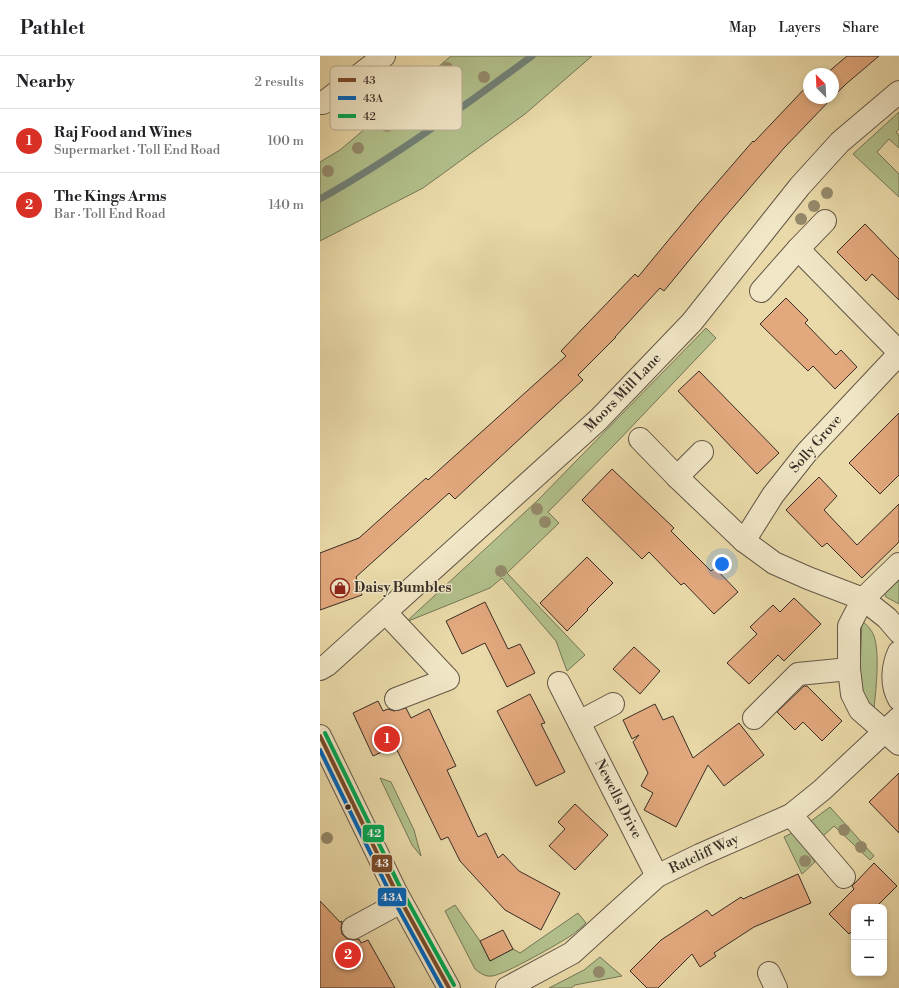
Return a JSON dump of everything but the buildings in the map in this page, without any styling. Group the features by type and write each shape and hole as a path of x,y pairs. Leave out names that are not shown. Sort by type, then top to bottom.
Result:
{"street":[{"path":"371,66 384,56"},
{"name":"Moors Mill Lane","path":"320,669 327,665 386,613 599,419 692,322 800,186 840,142 899,92"},
{"path":"320,103 323,103 330,98"},
{"path":"761,291 825,221"},
{"name":"Solly Grove","path":"744,541 773,495 807,452 899,353 798,249"},
{"path":"640,439 677,477 744,541 774,563 863,599 887,618 899,632"},
{"path":"677,477 702,452"},
{"path":"895,731 860,710 852,694 849,670 849,626 863,599 899,564"},
{"path":"386,613 448,679 396,699"},
{"path":"899,652 893,668 893,683 899,700"},
{"path":"754,718 798,674 849,670"},
{"name":"Newells Drive","path":"559,683 657,876"},
{"path":"579,722 613,704"},
{"name":"Ratcliff Way","path":"507,988 572,953 657,876 700,854 792,815 895,731"},
{"path":"320,736 401,902 449,988"},
{"path":"792,815 844,877"},
{"path":"353,928 401,902"}],"green space":[{"path":"451,56 592,56 525,114 423,188 320,241 320,162 340,150 364,130 462,130 462,66 439,66"},
{"path":"899,112 899,129 896,132 899,136 899,148 889,139 877,152 899,174 899,197 853,154"},
{"path":"706,328 716,338 548,512 559,523 507,573 585,655 567,671 556,641 502,578 490,588 406,622 537,501"},
{"path":"899,577 899,604 886,597 884,592"},
{"path":"862,621 872,631 876,643 877,672 874,708 859,694"},
{"path":"380,778 391,782 414,830 421,856 412,845"},
{"path":"830,807 874,856 870,860 834,826 822,837 811,821"},
{"path":"794,832 815,862 802,874 784,837"},
{"path":"455,905 480,941 490,961 513,949 520,953 578,913 586,923 572,935 532,958 498,974 487,976 475,969 445,911"},
{"path":"600,957 622,976 575,985 571,988 549,988 584,970"}],"waterway":[{"path":"462,107 532,56"},
{"path":"320,199 402,149 429,130"}],"transit line":[{"name":"42","path":"325,733 401,889 454,985"},
{"name":"43","path":"320,736 396,892 449,988"},
{"name":"43A","path":"320,750 391,895 442,988"}],"place":[{"name":"Daisy Bumbles","path":"340,588"},
{"name":"Raj Food and Wines","path":"387,739"},
{"name":"The Kings Arms","path":"348,955"}]}
